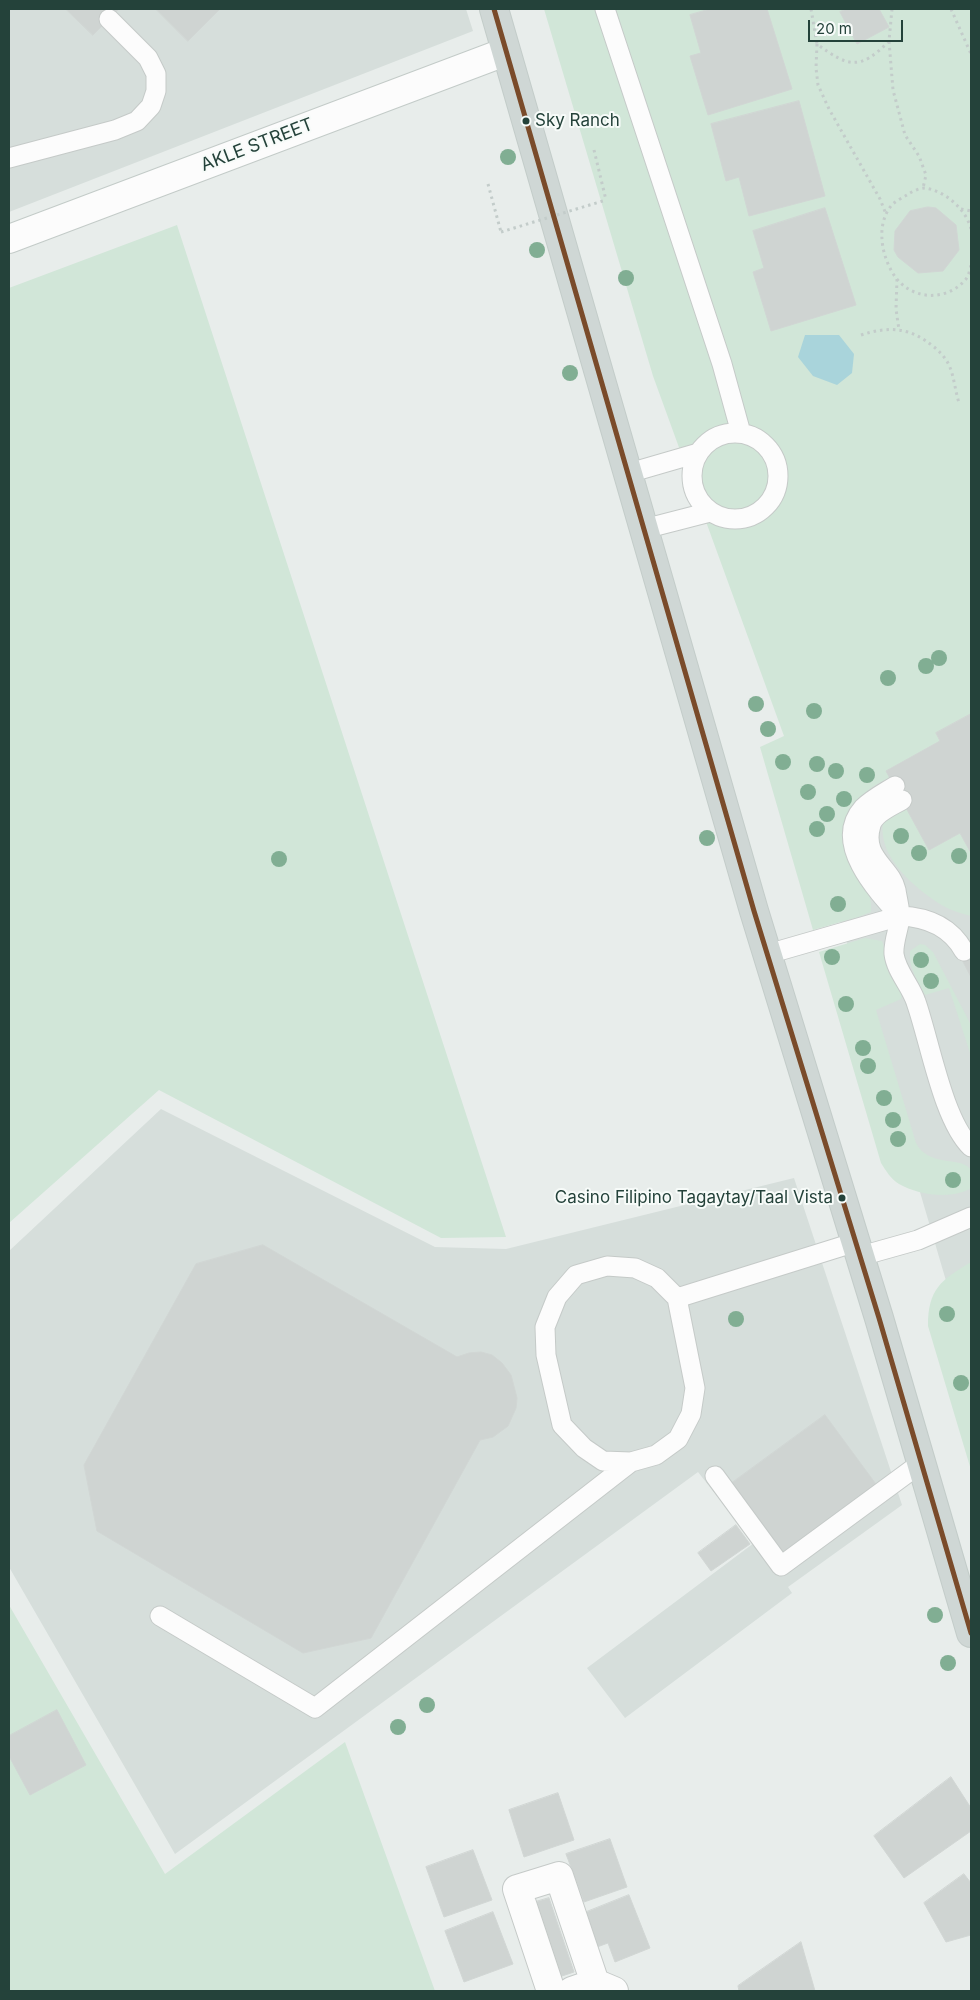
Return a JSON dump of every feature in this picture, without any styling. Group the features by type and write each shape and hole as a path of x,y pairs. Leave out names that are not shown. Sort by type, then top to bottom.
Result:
{"main road":[{"path":"494,9 768,954 858,1249 971,1633"}],"street":[{"name":"AKLE STREET","path":"9,239 505,52"},
{"path":"551,1991 517,1889 559,1876 594,1989"}],"lane":[{"path":"605,9 722,364 741,433"},
{"path":"9,158 115,130 137,121 151,106 156,91 156,74 148,58 109,19"},
{"path":"629,473 698,452 717,437 729,433 741,433 754,437 766,446 774,458 778,471 777,486 772,499 763,509 751,517 737,520 723,518 710,512 702,504 693,484 692,473 698,452"},
{"path":"644,529 710,512"},
{"path":"899,793 869,802 857,817 853,841 860,865 881,895 900,916"},
{"path":"900,916 894,953 896,963 916,1002 950,1115 964,1140 971,1147"},
{"path":"768,954 900,916 916,916 943,927 953,936 964,951"},
{"path":"677,1298 858,1249 918,1240 971,1217"},
{"path":"607,1266 635,1268 657,1278 677,1298 695,1388 691,1414 678,1439 656,1455 631,1462 604,1461 584,1448 562,1425 546,1355 545,1327 557,1296 576,1275 607,1266"},
{"path":"160,1616 315,1708 631,1462"},
{"path":"715,1476 782,1566 921,1463"}],"path":[{"path":"811,9 817,44 816,68 818,85 829,109 880,199 886,215"},
{"path":"892,9 889,41 893,90 905,135 920,156 926,175 923,188"},
{"path":"951,9 971,54"},
{"path":"817,44 837,58 852,63 866,60 876,55 889,41"},
{"path":"488,184 501,232 606,200 594,150"},
{"path":"971,229 961,209 945,196 923,188 900,199 892,206 886,215 881,237 888,263 897,279 915,292 932,296 950,293 967,278 971,265"},
{"path":"961,209 971,210"},
{"path":"897,279 896,308 899,330"},
{"path":"861,334 878,330 899,330 921,336 944,355 950,366 959,402"}],"shaded area":[{"path":"9,9 466,9 473,31 9,212"},
{"path":"971,655 971,1366 784,736"},
{"path":"161,1109 435,1247 506,1249 794,1178 902,1505 788,1587 792,1593 625,1718 587,1668 754,1543 698,1472 175,1854 9,1567 9,1251"}],"green space":[{"name":"Sky Ranch","path":"544,9 971,9 971,714 936,733 940,741 887,771 890,777 867,791 851,811 845,831 846,851 854,871 869,895 871,905 871,912 858,917 813,930 760,747 784,736 653,376"},
{"path":"177,225 506,1237 441,1238 159,1090 9,1223 9,288"},
{"path":"906,807 929,850 960,833 971,853 971,916 949,909 930,897 910,881 893,861 884,841 883,824 891,815"},
{"path":"865,938 882,941 888,971 899,986 902,995 901,999 876,1010 916,1143 929,1156 967,1166 972,1173 971,1188 963,1192 935,1195 907,1188 896,1182 881,1163 819,952"},
{"path":"920,944 925,945 933,952 971,1025 971,1056 949,988 925,995 914,974 910,951"},
{"path":"971,1262 971,1470 928,1326 930,1303 938,1287 944,1280"},
{"path":"9,1605 165,1874 345,1742 435,1991 9,1991"}],"water":[{"path":"805,335 839,335 854,354 852,373 837,385 813,376 798,357"}],"building":[{"path":"66,9 119,9 93,35"},
{"path":"156,9 220,9 188,41"},
{"path":"710,9 767,9 792,89 708,115 690,56 701,53 690,15"},
{"path":"846,9 879,9 889,27 857,44 840,12"},
{"path":"799,101 825,196 749,216 739,177 726,181 711,124"},
{"path":"928,207 936,208 956,225 959,250 943,271 918,273 898,257 894,250 895,231 910,211"},
{"path":"825,208 856,305 771,331 753,272 764,268 753,231"},
{"path":"971,714 971,853 960,833 929,850 886,771 940,741 936,733"},
{"path":"971,948 971,977 959,954"},
{"path":"263,1245 457,1357 481,1352 492,1355 502,1363 511,1375 517,1398 516,1408 508,1426 493,1437 480,1440 371,1638 303,1653 97,1531 84,1465 196,1264"},
{"path":"825,1415 878,1487 786,1556 732,1483"},
{"path":"736,1525 750,1544 711,1571 698,1553"},
{"path":"57,1710 86,1765 30,1795 9,1756 9,1736"},
{"path":"951,1777 971,1808 971,1831 904,1878 874,1836"},
{"path":"558,1793 574,1840 524,1857 509,1810"},
{"path":"610,1839 627,1887 584,1902 566,1854"},
{"path":"473,1850 492,1900 444,1917 426,1867"},
{"path":"964,1874 971,1883 971,1935 946,1942 924,1903"},
{"path":"629,1895 650,1948 615,1962 608,1943 597,1947 584,1913"},
{"path":"549,1898 574,1972 556,1978 532,1903"},
{"path":"493,1912 513,1964 464,1982 445,1931"},
{"path":"801,1942 815,1991 739,1991 738,1986"}],"transit line":[{"path":"494,9 754,911 879,1318 971,1633"}],"place":[{"name":"Sky Ranch","path":"526,121"},
{"name":"Casino Filipino Tagaytay/Taal Vista","path":"842,1198"}]}
